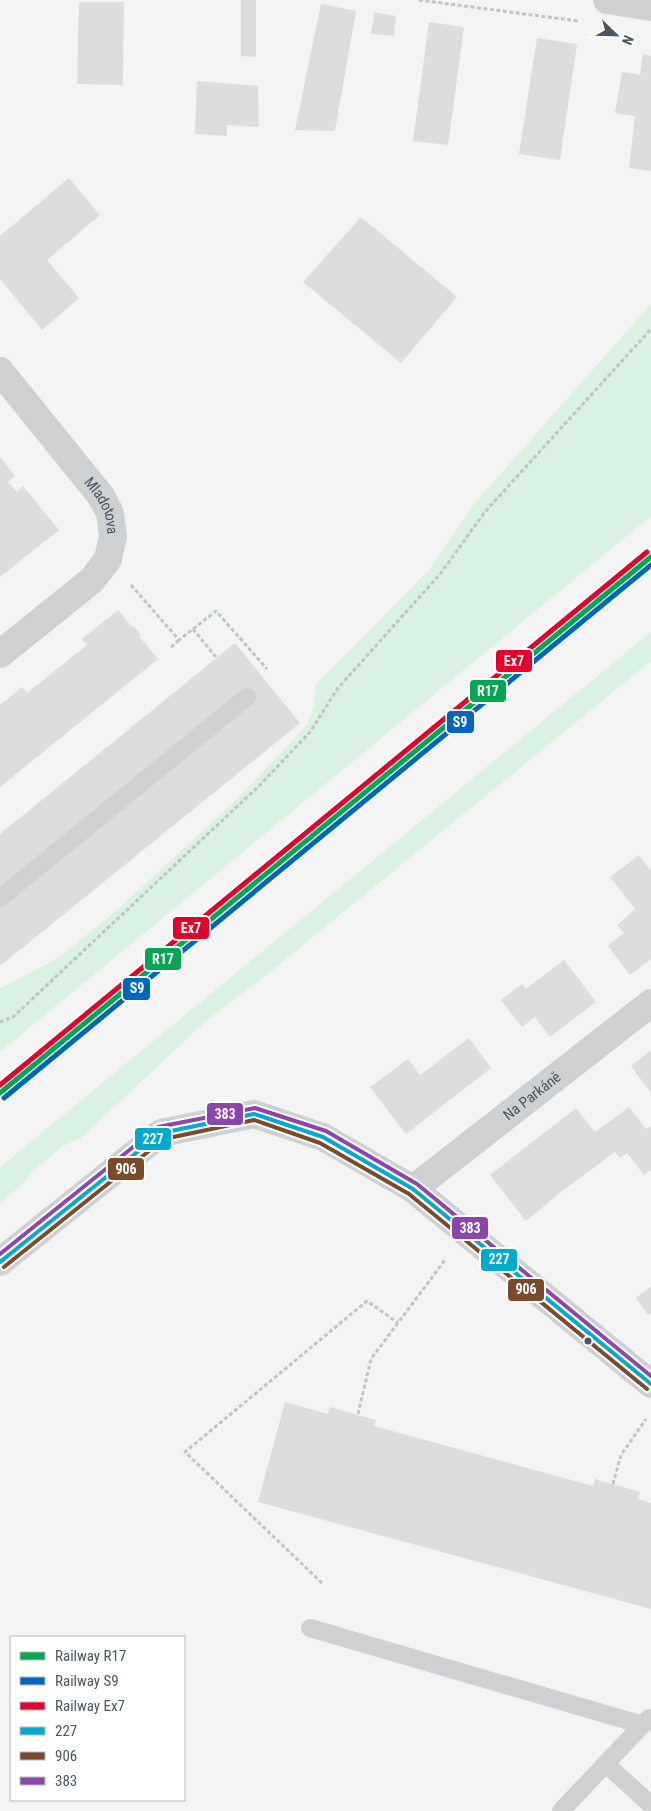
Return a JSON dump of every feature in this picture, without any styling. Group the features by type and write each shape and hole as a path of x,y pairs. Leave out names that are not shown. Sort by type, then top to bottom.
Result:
{"street":[{"path":"607,0 651,7"},
{"name":"Mladotova","path":"0,371 101,496 110,513 113,536 108,558 92,580 0,654"},
{"name":"Na Parkáně","path":"413,1189 651,1003"},
{"path":"0,1262 161,1133 254,1114 323,1136 413,1189 651,1384"}],"lane":[{"path":"0,898 247,697"},
{"path":"310,1628 647,1720 561,1811"},
{"path":"606,1764 651,1805"}],"path":[{"path":"419,0 584,21"},
{"path":"0,1022 13,1017 265,779 310,732 338,688 441,573 484,514 651,329"},
{"path":"108,558 179,640"},
{"path":"171,647 216,611 266,669"},
{"path":"193,629 216,658"},
{"path":"358,1414 371,1359 466,1233"},
{"path":"322,1582 185,1452 367,1301 398,1323"},
{"path":"614,1484 621,1455 651,1412"}],"green space":[{"path":"651,304 651,516 0,1052 0,989 61,956 118,909 237,799 307,725 314,707 316,684 429,570 474,504"},
{"path":"651,632 651,661 270,972 206,1021 81,1138 63,1146 34,1170 23,1184 0,1203 0,1167"}],"building":[{"path":"241,0 256,0 256,57 241,56"},
{"path":"79,2 124,2 123,85 77,84"},
{"path":"321,4 356,11 335,131 295,130"},
{"path":"374,12 396,16 394,36 371,34"},
{"path":"429,22 464,27 448,145 413,141"},
{"path":"537,38 577,44 560,160 519,154"},
{"path":"643,54 651,56 651,171 629,168 635,116 615,113 622,72 640,75"},
{"path":"197,81 258,86 259,127 227,125 227,136 195,134"},
{"path":"69,178 100,215 47,260 79,298 42,330 0,279 0,236"},
{"path":"361,217 457,297 401,363 303,282"},
{"path":"0,457 15,476 8,482 17,492 23,486 59,530 0,577"},
{"path":"118,610 132,627 133,625 141,635 139,636 158,659 0,787 0,705 22,687 27,693 87,645 82,639"},
{"path":"235,643 300,723 0,966 0,834"},
{"path":"639,855 651,871 651,959 630,975 608,946 624,933 617,925 635,909 610,877"},
{"path":"564,960 596,1002 550,1037 535,1017 522,1027 501,1000 522,984 526,989"},
{"path":"469,1038 491,1068 406,1134 370,1087 408,1059 420,1075"},
{"path":"651,1050 651,1093 631,1066"},
{"path":"629,1107 646,1129 651,1126 651,1170 644,1175 627,1153 620,1158 615,1152 566,1188 526,1221 490,1175 576,1108 595,1132"},
{"path":"651,1286 651,1313 648,1315 636,1298"},
{"path":"285,1402 328,1414 330,1407 376,1420 374,1426 593,1486 595,1479 640,1492 638,1499 651,1503 651,1609 258,1502"}],"rail line":[{"name":"Ex7","path":"0,1085 647,552"},
{"name":"R17","path":"0,1093 651,557"},
{"name":"S9","path":"4,1098 651,565"}],"transit line":[{"name":"383","path":"0,1254 158,1127 255,1108 326,1131 417,1184 651,1376"},
{"name":"227","path":"0,1262 161,1133 254,1114 323,1137 413,1189 651,1384"},
{"name":"906","path":"4,1267 164,1139 254,1120 320,1143 409,1194 647,1389"}]}
